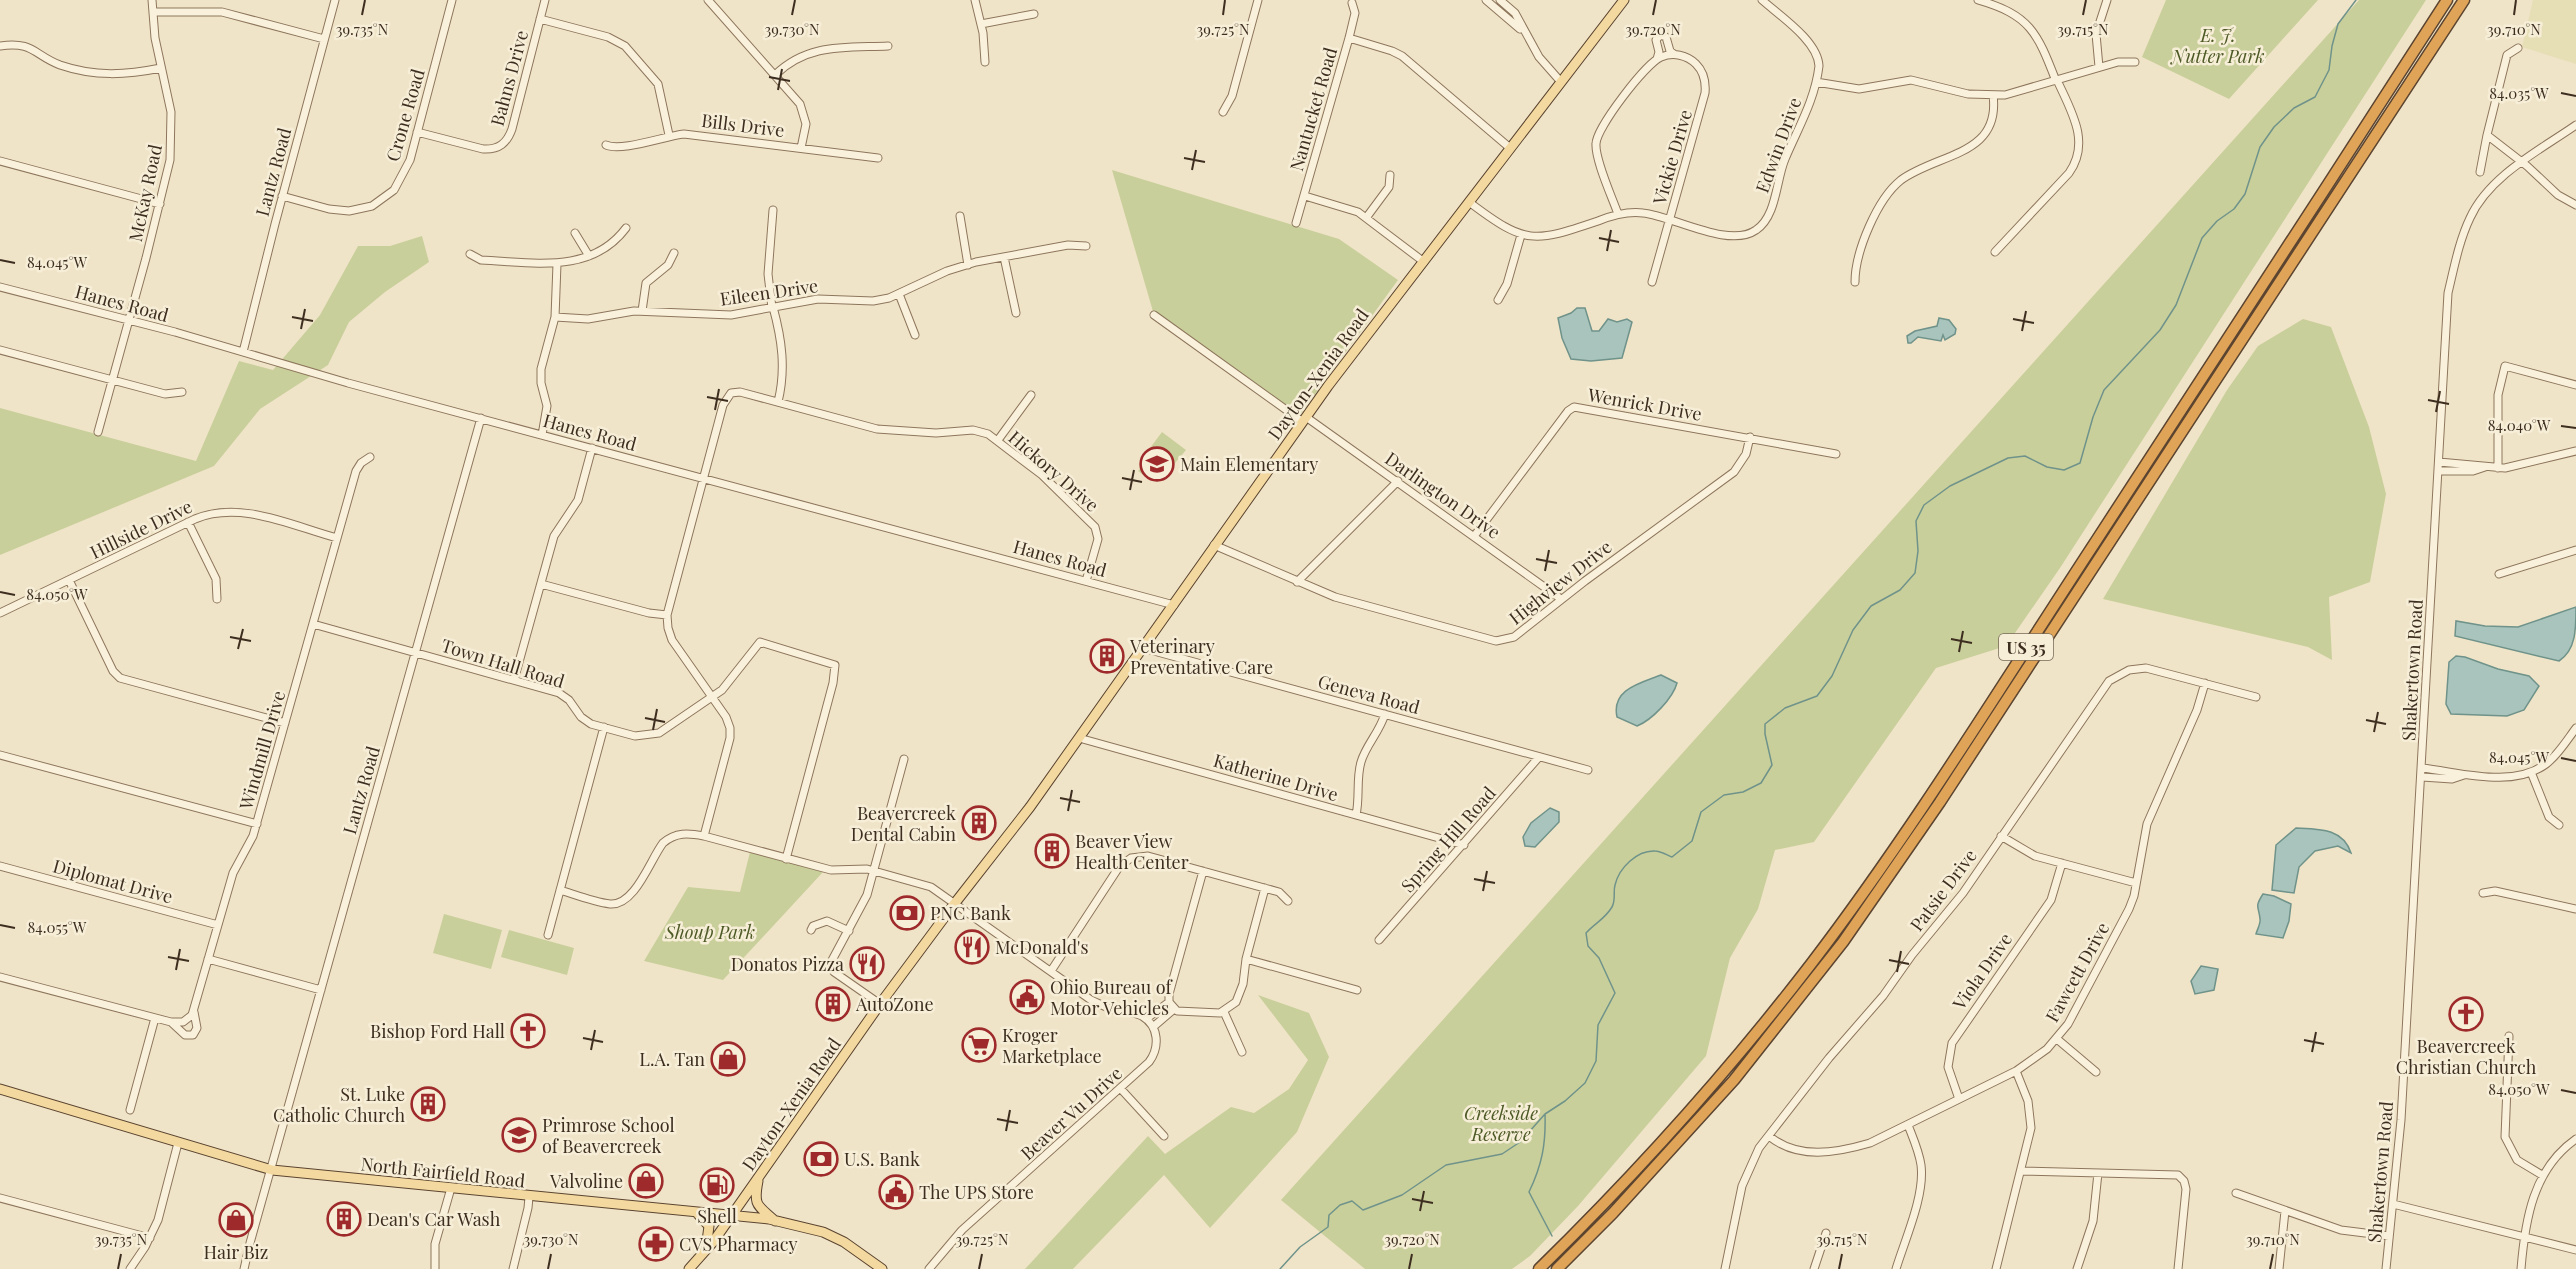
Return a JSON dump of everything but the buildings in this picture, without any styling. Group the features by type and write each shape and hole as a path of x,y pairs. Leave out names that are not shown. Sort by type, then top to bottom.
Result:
{"highway":[{"name":"US 35","path":"1537,1269 1637,1169 1706,1092 1791,989 1863,893 2053,606 2446,0"},
{"name":"US 35","path":"1557,1269 1613,1213 1734,1080 1837,951 1894,872 2464,0"},
{"path":"1566,1269 1584,1251 1613,1213"}],"main road":[{"name":"Dayton-Xenia Road","path":"689,1269 706,1251 732,1216 880,1005 955,903 1030,807 1304,420 1624,0"},
{"name":"North Fairfield Road","path":"0,1089 272,1170 775,1221 823,1232 844,1242 882,1269"},
{"path":"758,1179 754,1200 775,1221"},
{"path":"696,1212 709,1226 706,1251"}],"street":[{"name":"McKay Road","path":"98,432 160,204 172,141 171,112 155,38 152,0"},
{"name":"Lantz Road","path":"243,352 334,0"},
{"name":"Crone Road","path":"282,196 336,210 354,211 372,206 385,199 398,185 410,160 452,0"},
{"name":"Bahns Drive","path":"417,132 483,149 496,148 504,143 512,129 545,0"},
{"path":"719,0 710,3 797,99 802,109 806,129 801,148"},
{"path":"975,0 986,62"},
{"path":"1223,112 1232,96 1258,0"},
{"path":"1486,0 1524,33"},
{"path":"1500,0 1515,13 1524,33 1542,61 1561,82"},
{"name":"Edwin Drive","path":"1521,235 1555,235 1618,214 1641,212 1736,237 1751,233 1760,227 1769,214 1784,160 1804,122 1819,66 1815,49 1762,0"},
{"path":"1978,0 2008,10 2025,22 2043,48 2078,128 2080,147 2069,172 1995,252"},
{"path":"2099,67 2096,34 2107,0"},
{"name":"Nantucket Road","path":"1296,223 1349,38 1354,13 1352,3"},
{"path":"153,12 222,12 324,39"},
{"path":"981,24 1034,14"},
{"path":"540,20 608,37 625,46 658,84 669,135"},
{"name":"Vickie Drive","path":"1652,282 1706,88 1703,75 1697,65 1686,57 1670,51 1666,37 1660,35 1656,40 1659,52 1656,59"},
{"path":"1349,38 1402,56 1510,148"},
{"path":"0,46 25,46 62,65 104,74 122,75 161,68"},
{"path":"775,75 794,59 815,51 888,46"},
{"path":"2480,172 2507,55 2518,48"},
{"path":"1618,214 1597,152 1598,135 1656,59 1674,54"},
{"path":"1816,82 1859,89 1911,80 1968,94 1993,95 2020,92 2124,61 2135,62"},
{"path":"1855,282 1864,242 1883,198 1909,175 1966,149 1983,137 1994,119 1993,95"},
{"name":"Shakertown Road","path":"2386,1269 2401,1120 2422,777 2445,316 2464,233 2476,207 2487,191 2576,125"},
{"name":"Bills Drive","path":"606,145 618,148 669,135 699,135 878,158"},
{"path":"2487,135 2521,164 2527,166 2558,195 2576,205"},
{"path":"0,161 160,204"},
{"path":"1366,218 1389,187 1390,175"},
{"path":"1305,196 1349,208 1366,218 1424,262"},
{"path":"1469,202 1507,229 1521,235 1508,285 1498,300"},
{"path":"773,210 768,274 783,352 783,378 778,402"},
{"path":"960,216 968,265"},
{"path":"470,254 481,260 573,263 618,239 626,228"},
{"path":"575,233 589,256"},
{"name":"Eileen Drive","path":"555,317 588,319 629,311 731,315 818,299 873,301 899,294 968,265 1068,245 1086,246"},
{"path":"642,311 646,283 668,265 674,253"},
{"path":"1004,256 1016,313"},
{"path":"542,435 547,406 541,369 555,317 557,264"},
{"name":"Hanes Road","path":"0,287 129,320 542,435 1174,605"},
{"path":"899,294 915,336"},
{"name":"Darlington Drive","path":"1155,315 1304,420 1398,482 1561,599"},
{"path":"0,350 165,394 182,392"},
{"path":"2498,468 2498,395 2505,366 2576,385"},
{"name":"Hickory Drive","path":"667,615 726,398 736,392 877,429 936,433 973,430 984,432 998,440 1042,475 1095,526 1098,539 1086,581"},
{"path":"998,440 1031,395"},
{"name":"Wenrick Drive","path":"1475,536 1568,411 1574,407 1836,454"},
{"name":"Lantz Road","path":"244,1269 481,418"},
{"name":"Highview Drive","path":"1214,545 1335,597 1496,641 1514,637 1561,599 1734,472 1746,454 1750,437"},
{"path":"514,680 555,533 578,500 592,448"},
{"path":"2439,462 2498,468 2521,466 2576,451"},
{"name":"Windmill Drive","path":"171,1022 185,1035 193,1035 197,1028 194,1012 233,873 250,845 257,824 356,471 361,463 370,457"},
{"path":"2438,471 2473,471 2485,467"},
{"path":"1297,582 1398,482"},
{"name":"Hillside Drive","path":"0,613 188,522 216,512 236,511 337,538"},
{"path":"188,522 216,579 217,599"},
{"path":"2499,574 2576,550"},
{"path":"69,580 113,671 120,678 285,723"},
{"path":"541,584 649,613 667,615 672,640 727,720 730,735 704,836"},
{"name":"Town Hall Road","path":"313,624 564,696 584,720 640,736 659,733 722,690 760,642 835,664 834,681 786,859"},
{"name":"Geneva Road","path":"1143,648 1588,770"},
{"name":"Patsie Drive","path":"1725,1269 1742,1186 1754,1156 1829,1058 1883,996 1912,955 1963,893 2106,684 2115,676 2138,668 2205,683"},
{"path":"2205,683 2256,697"},
{"name":"Fawcett Drive","path":"1768,1136 1784,1147 1811,1153 1865,1144 2016,1071 2038,1057 2057,1039 2077,1008 2128,909 2136,883 2146,828 2197,710 2205,683"},
{"path":"1356,815 1361,761 1378,732 1385,714"},
{"path":"548,935 604,727"},
{"path":"2422,768 2466,775 2511,776 2531,772 2552,759 2576,728"},
{"name":"Katherine Drive","path":"1079,738 1464,845"},
{"path":"0,755 257,824"},
{"name":"Spring Hill Road","path":"1379,940 1539,757"},
{"path":"880,1005 831,968 831,960 863,906 904,759"},
{"path":"2531,772 2549,817 2559,825"},
{"path":"2422,777 2452,779 2466,775"},
{"path":"560,890 607,903 621,902 632,895 665,841 683,833 704,836 832,870 874,871 931,887 1099,1004 1114,1010 1136,1013 1153,1027 1174,1010 1224,1012 1235,1004 1244,980 1246,959 1265,888"},
{"path":"2001,837 2029,854 2136,883"},
{"path":"1051,971 1119,867 1126,860 1136,856 1148,856 1279,892 1288,901"},
{"name":"Viola Drive","path":"1959,1099 1948,1066 1952,1043 2051,900 2062,863"},
{"name":"Diplomat Drive","path":"0,866 218,925"},
{"path":"1174,1010 1169,1002 1169,994 1203,871"},
{"path":"2482,893 2495,891 2576,909"},
{"path":"811,930 813,926 828,921 849,931"},
{"path":"208,959 321,990"},
{"path":"1246,959 1357,990"},
{"path":"0,977 171,1022 186,1021 194,1012"},
{"path":"1146,1019 1169,1002"},
{"path":"1224,1012 1242,1052"},
{"path":"130,1110 155,1018"},
{"name":"Beaver Vu Drive","path":"929,1269 962,1230 1120,1088 1154,1054 1157,1041 1153,1027"},
{"path":"2509,1036 2505,1137 2517,1160 2542,1175"},
{"path":"2057,1039 2096,1072"},
{"path":"1996,1269 2030,1134 2030,1112 2016,1071"},
{"path":"1120,1088 1164,1136"},
{"path":"1896,1269 1921,1184 1920,1158 1908,1125"},
{"path":"2521,1269 2524,1237 2542,1175 2554,1157 2576,1139"},
{"path":"130,1269 150,1238 158,1220 178,1143"},
{"path":"2021,1171 2173,1173 2182,1179 2186,1186 2178,1269"},
{"path":"2077,1269 2093,1221 2098,1173"},
{"path":"435,1269 435,1244 450,1188"},
{"path":"2236,1193 2341,1230 2389,1236"},
{"path":"513,1269 529,1197"},
{"path":"0,1198 150,1238"},
{"path":"2393,1204 2576,1250"},
{"path":"2279,1269 2285,1211"},
{"path":"1814,1269 1826,1233"}],"shaded area":[{"path":"2533,0 2576,0 2576,64 2522,47"}],"green space":[{"name":"E. J. Nutter Park","path":"2166,0 2318,0 2229,99 2142,57"},
{"name":"Creekside Reserve","path":"2359,0 2426,0 2060,568 2006,646 1936,668 1814,842 1775,850 1758,909 1730,958 1706,1056 1578,1206 1530,1256 1512,1269 1365,1269 1281,1200"},
{"path":"1112,170 1339,239 1398,280 1297,419 1154,315"},
{"path":"422,236 429,262 385,292 349,322 328,365 260,409 214,466 0,555 0,408 196,461 239,361 273,370 320,315 358,246 390,246"},
{"path":"2303,319 2331,327 2369,427 2386,494 2370,582 2329,597 2332,660 2308,647 2103,599 2227,390 2258,346"},
{"path":"1162,432 1186,450 1159,476 1145,476 1138,471 1149,459 1147,452"},
{"name":"Shoup Park","path":"750,852 823,872 723,980 644,961 688,887 740,892"},
{"path":"444,914 502,930 491,969 433,953"},
{"path":"509,930 574,948 567,975 501,957"},
{"path":"1258,995 1309,1013 1329,1057 1297,1132 1210,1228 1164,1175 1073,1269 1025,1269 1148,1136 1165,1154 1231,1107 1254,1113 1289,1089 1308,1060"}],"water":[{"path":"1577,308 1585,308 1592,331 1599,331 1608,319 1617,322 1627,319 1632,322 1622,358 1591,361 1571,359 1562,338 1558,318"},
{"path":"1939,318 1949,320 1956,329 1955,334 1945,340 1943,335 1941,341 1918,337 1908,343 1907,336 1915,331 1937,326"},
{"path":"2576,607 2572,645 2559,661 2455,636 2456,621 2485,626 2518,627"},
{"path":"2456,656 2529,676 2539,686 2524,710 2507,716 2451,714 2446,704 2449,662"},
{"path":"1661,675 1677,683 1667,702 1655,714 1637,726 1617,717 1616,707 1629,688"},
{"path":"1550,808 1559,812 1559,822 1535,847 1525,846 1523,837 1531,823"},
{"path":"2296,828 2336,834 2347,845 2351,853 2338,846 2315,851 2299,867 2294,893 2272,890 2276,845"},
{"path":"2263,894 2274,896 2291,904 2289,921 2283,938 2256,934 2260,921 2258,905"},
{"path":"2201,966 2218,969 2214,990 2195,994 2191,981"}],"waterway":[{"path":"1280,1269 1300,1247 1328,1227 1329,1215 1340,1205 1352,1201 1363,1210 1402,1195 1446,1165 1502,1154 1520,1142 1545,1114 1565,1101 1585,1083 1596,1061 1598,1025 1615,993 1599,958 1588,946 1586,933 1612,907 1615,885 1620,872 1635,857 1648,851 1672,857 1692,841 1701,812 1724,795 1743,792 1761,783 1772,765 1765,724 1785,708 1817,696 1832,676 1853,630 1871,606 1900,590 1915,573 1918,551 1916,521 1924,505 1950,486 2008,458 2025,456 2047,467 2064,470 2080,463 2093,417 2104,390 2160,330 2176,305 2202,238 2217,221 2234,209 2245,194 2260,147 2274,127 2294,108 2315,97 2329,70 2338,24 2356,0"},
{"path":"1545,1114 1542,1154 1529,1192 1552,1236"}],"place":[{"name":"Main Elementary","path":"1157,464"},
{"name":"Veterinary Preventative Care","path":"1107,656"},
{"name":"Beavercreek Dental Cabin","path":"979,823"},
{"name":"Beaver View Health Center","path":"1052,851"},
{"name":"PNC Bank","path":"907,913"},
{"name":"McDonald's","path":"972,947"},
{"name":"Donatos Pizza","path":"867,964"},
{"name":"Ohio Bureau of Motor Vehicles","path":"1027,997"},
{"name":"AutoZone","path":"833,1004"},
{"name":"Beavercreek Christian Church","path":"2466,1014"},
{"name":"Bishop Ford Hall","path":"528,1031"},
{"name":"Kroger Marketplace","path":"979,1045"},
{"name":"L.A. Tan","path":"728,1059"},
{"name":"St. Luke Catholic Church","path":"428,1104"},
{"name":"Primrose School of Beavercreek","path":"519,1135"},
{"name":"U.S. Bank","path":"821,1159"},
{"name":"Valvoline","path":"646,1181"},
{"name":"Shell","path":"717,1185"},
{"name":"The UPS Store","path":"896,1192"},
{"name":"Dean's Car Wash","path":"344,1219"},
{"name":"Hair Biz","path":"236,1220"},
{"name":"CVS Pharmacy","path":"656,1244"}]}
